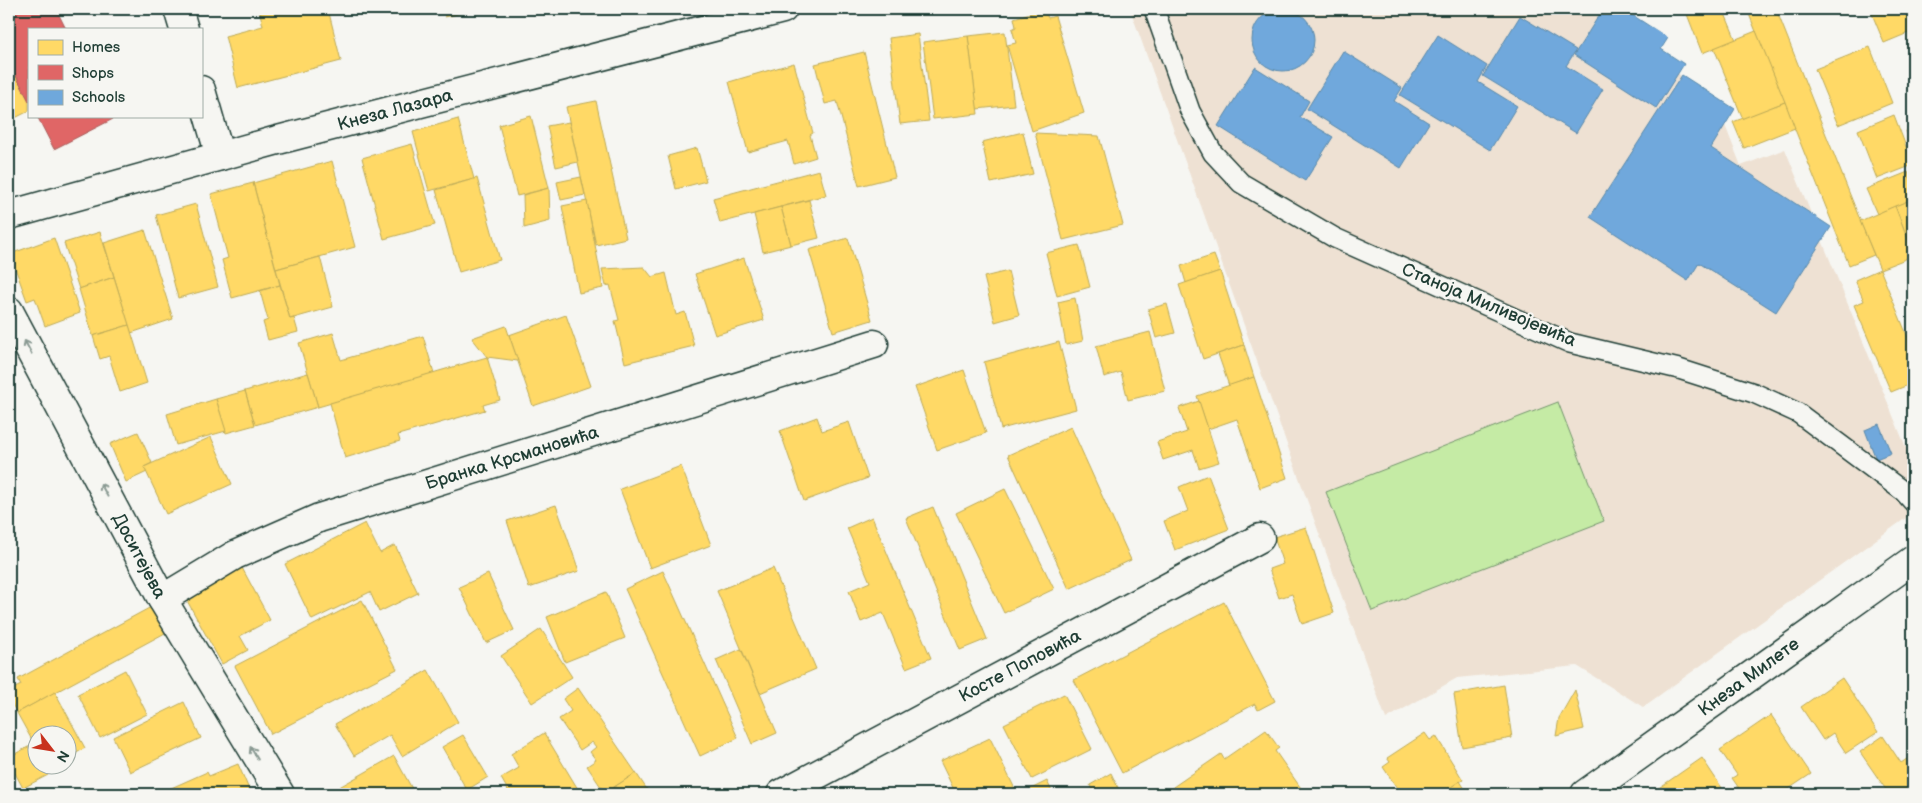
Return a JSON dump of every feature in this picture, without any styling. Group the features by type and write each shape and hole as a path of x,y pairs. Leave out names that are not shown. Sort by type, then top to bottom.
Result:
{"street":[{"path":"178,9 184,28"},
{"name":"Кнеза Лазара","path":"9,215 220,156 783,9"},
{"path":"202,93 220,156"},
{"name":"Доситејева","path":"9,311 162,599 280,794"},
{"name":"Бранка Крсмановића","path":"162,599 235,555 319,518 874,344"},
{"name":"Косте Поповића","path":"780,794 1260,538"},
{"name":"Кнеза Милете","path":"1584,794 1913,560"}],"lane":[{"name":"Станоја Миливојевића","path":"1154,9 1190,111 1213,153 1241,183 1335,238 1570,343 1679,369 1754,393 1798,413 1904,492 1913,502"}],"shaded area":[{"path":"1130,9 1628,9 1633,33 1719,110 1741,166 1785,149 1913,465 1913,513 1643,707 1577,666 1457,678 1386,719"}],"green space":[{"path":"1558,402 1604,521 1372,611 1326,492"}],"building: Homes":[{"path":"259,9 328,9 341,61 238,88 225,36 263,26"},
{"path":"443,9 478,9 445,17"},
{"path":"1044,9 1048,18 1055,16 1084,113 1032,131 1007,45 1016,43 1012,29 1016,27 1014,18"},
{"path":"1685,9 1723,9 1736,40 1702,53"},
{"path":"1747,9 1776,9 1874,255 1849,265"},
{"path":"1870,9 1913,9 1913,31 1884,43"},
{"path":"1756,31 1785,102 1743,119 1714,48"},
{"path":"1005,32 1014,105 977,109 968,36"},
{"path":"918,34 929,121 900,124 889,38"},
{"path":"968,36 978,114 933,119 923,42"},
{"path":"1870,47 1892,103 1838,125 1815,69"},
{"path":"864,52 895,177 859,186 837,101 825,104 815,64"},
{"path":"9,62 28,99 28,112 9,121"},
{"path":"794,63 813,133 810,135 816,157 794,164 788,141 748,152 729,82"},
{"path":"596,101 626,238 596,245 566,107"},
{"path":"1785,102 1795,128 1744,148 1733,122"},
{"path":"1894,115 1913,165 1877,179 1858,130"},
{"path":"531,116 549,188 517,196 499,125"},
{"path":"458,119 474,179 429,191 413,132"},
{"path":"569,122 578,162 556,167 547,126"},
{"path":"1913,128 1913,148 1906,131"},
{"path":"1023,132 1033,174 991,183 982,142"},
{"path":"1035,133 1099,136 1123,225 1063,240"},
{"path":"412,144 435,225 384,239 362,158"},
{"path":"697,148 706,181 676,189 668,156"},
{"path":"332,161 355,247 276,269 253,183"},
{"path":"819,170 826,195 720,223 713,198"},
{"path":"1908,172 1913,186 1913,199 1877,214 1866,189"},
{"path":"581,177 585,195 561,200 557,182"},
{"path":"477,178 500,260 459,272 436,190"},
{"path":"253,183 280,285 232,298 222,260 228,258 211,194"},
{"path":"549,188 550,221 524,228 523,195"},
{"path":"1913,199 1913,252 1895,206"},
{"path":"809,200 819,238 791,245 781,207"},
{"path":"587,201 603,288 579,293 562,206"},
{"path":"196,204 218,287 178,298 156,215"},
{"path":"1895,206 1913,256 1880,269 1860,221"},
{"path":"781,207 791,245 763,252 754,214"},
{"path":"145,230 173,319 131,333 104,243"},
{"path":"100,232 114,277 79,289 64,243"},
{"path":"54,238 80,313 45,326 35,298 27,301 10,254"},
{"path":"848,238 872,320 833,332 809,250"},
{"path":"1079,245 1090,287 1057,296 1046,253"},
{"path":"1214,255 1220,271 1186,283 1181,266"},
{"path":"320,257 333,307 290,319 276,269"},
{"path":"744,258 764,320 715,335 695,274"},
{"path":"644,267 652,277 666,273 676,315 685,312 694,346 625,363 615,321 619,320 610,285 606,286 602,269"},
{"path":"1880,269 1913,350 1913,383 1891,392 1854,305 1864,301 1855,280"},
{"path":"1008,271 1019,315 995,322 984,277"},
{"path":"1220,271 1244,345 1203,359 1179,285"},
{"path":"114,277 129,325 93,336 79,289"},
{"path":"280,285 290,319 294,318 298,332 268,340 263,322 268,320 260,291"},
{"path":"1075,298 1083,341 1066,345 1058,302"},
{"path":"1167,304 1175,333 1156,338 1148,309"},
{"path":"566,315 591,386 533,406 509,335"},
{"path":"129,325 147,383 120,392 109,356 100,359 93,336"},
{"path":"506,326 518,361 487,357 472,338"},
{"path":"1150,332 1165,391 1128,400 1121,372 1104,377 1096,346"},
{"path":"333,333 341,360 423,336 434,373 318,407 299,343"},
{"path":"1059,342 1076,409 1001,429 984,362"},
{"path":"1244,345 1254,377 1229,386 1218,354"},
{"path":"487,357 500,400 483,405 485,410 398,435 400,441 345,458 330,403"},
{"path":"964,370 986,433 937,450 915,387"},
{"path":"308,373 318,407 255,425 245,391"},
{"path":"1254,377 1287,478 1260,488 1237,419 1208,429 1197,396"},
{"path":"245,391 255,425 226,433 216,399"},
{"path":"216,399 226,431 176,445 167,414"},
{"path":"1199,401 1219,462 1199,468 1193,450 1163,460 1157,442 1187,432 1179,408"},
{"path":"817,417 822,431 849,422 868,478 804,501 780,431"},
{"path":"1071,427 1131,560 1069,589 1008,455"},
{"path":"138,432 152,463 144,467 147,472 126,482 110,444"},
{"path":"211,437 232,484 166,514 144,467"},
{"path":"681,466 711,545 650,568 620,489"},
{"path":"1208,475 1229,529 1175,550 1164,521 1188,511 1179,487"},
{"path":"1005,489 1054,589 1004,613 956,513"},
{"path":"556,505 579,571 529,588 507,521"},
{"path":"933,507 987,639 960,650 906,518"},
{"path":"872,517 931,658 906,668 883,613 861,622 849,591 870,582 847,528"},
{"path":"365,523 380,553 395,545 418,593 379,612 370,592 312,620 285,564"},
{"path":"1306,527 1334,613 1302,624 1292,594 1279,598 1269,569 1283,564 1274,537"},
{"path":"241,566 270,620 240,636 248,650 222,664 185,597"},
{"path":"773,568 816,669 760,693 717,591"},
{"path":"663,571 738,738 700,756 625,589"},
{"path":"488,574 514,630 486,643 459,587"},
{"path":"606,592 625,638 565,662 547,617"},
{"path":"362,600 397,669 271,734 235,666"},
{"path":"1224,602 1275,701 1258,710 1255,704 1122,773 1074,680"},
{"path":"151,607 165,633 17,713 9,699 9,691 21,685 18,679"},
{"path":"541,629 572,677 532,703 501,656"},
{"path":"741,649 777,733 752,744 716,660"},
{"path":"125,670 147,714 100,738 78,694"},
{"path":"428,670 458,722 402,756 390,735 354,756 335,724"},
{"path":"1842,678 1878,732 1846,753 1833,733 1823,740 1801,707"},
{"path":"1504,685 1512,738 1462,747 1454,694"},
{"path":"578,688 636,773 605,793 587,766 596,760 590,752 596,747 592,742 580,750 559,719 571,711 563,699"},
{"path":"1575,690 1584,729 1556,736 1559,718"},
{"path":"55,692 73,726 28,726 28,733 17,713"},
{"path":"1064,694 1092,749 1032,779 1004,724"},
{"path":"184,702 201,738 130,772 113,737"},
{"path":"1771,715 1811,774 1781,794 1743,794 1732,778 1737,775 1720,750"},
{"path":"1266,730 1279,748 1275,751 1305,794 1178,794 1173,787 1221,754 1224,759"},
{"path":"544,733 581,794 510,794 501,778 519,768 511,754"},
{"path":"1425,733 1430,740 1436,736 1463,780 1439,794 1401,794 1383,767 1390,762 1387,758"},
{"path":"78,735 85,748 78,752"},
{"path":"463,735 488,777 467,790 442,747"},
{"path":"1883,736 1901,763 1913,755 1913,794 1889,794 1860,752"},
{"path":"990,738 1016,791 1010,794 956,794 940,761"},
{"path":"28,747 28,776 46,776 23,788 9,762 9,757"},
{"path":"394,756 415,794 327,794"},
{"path":"1702,758 1726,794 1654,794 1653,792"},
{"path":"238,764 251,794 160,793 207,772 209,776"},
{"path":"636,773 650,794 614,794 611,789"},
{"path":"1111,773 1121,794 1095,794 1090,785"},
{"path":"1047,781 1053,794 1031,794 1029,790"},
{"path":"1460,781 1468,794 1451,794 1448,789"}],"building: Shops":[{"path":"9,9 56,9 66,28 28,28 28,99 9,62"},
{"path":"38,118 113,118 113,119 54,149"}],"building: Schools":[{"path":"1277,9 1289,9 1305,18 1312,28 1314,40 1312,52 1305,62 1289,71 1277,71 1266,66 1257,57 1252,46 1252,34 1257,23 1266,14"},
{"path":"1603,9 1623,9 1668,38 1661,49 1684,64 1656,108 1574,55"},
{"path":"1520,16 1576,50 1566,66 1603,89 1576,133 1483,76"},
{"path":"1438,35 1487,66 1478,82 1517,106 1490,150 1400,95"},
{"path":"1343,51 1402,88 1394,101 1429,123 1401,168 1307,109"},
{"path":"1255,67 1309,101 1300,117 1333,137 1305,181 1218,126"},
{"path":"1682,75 1735,109 1711,148 1831,227 1776,312 1699,263 1688,281 1590,217"},
{"path":"1879,424 1891,453 1876,459 1865,430"}]}
